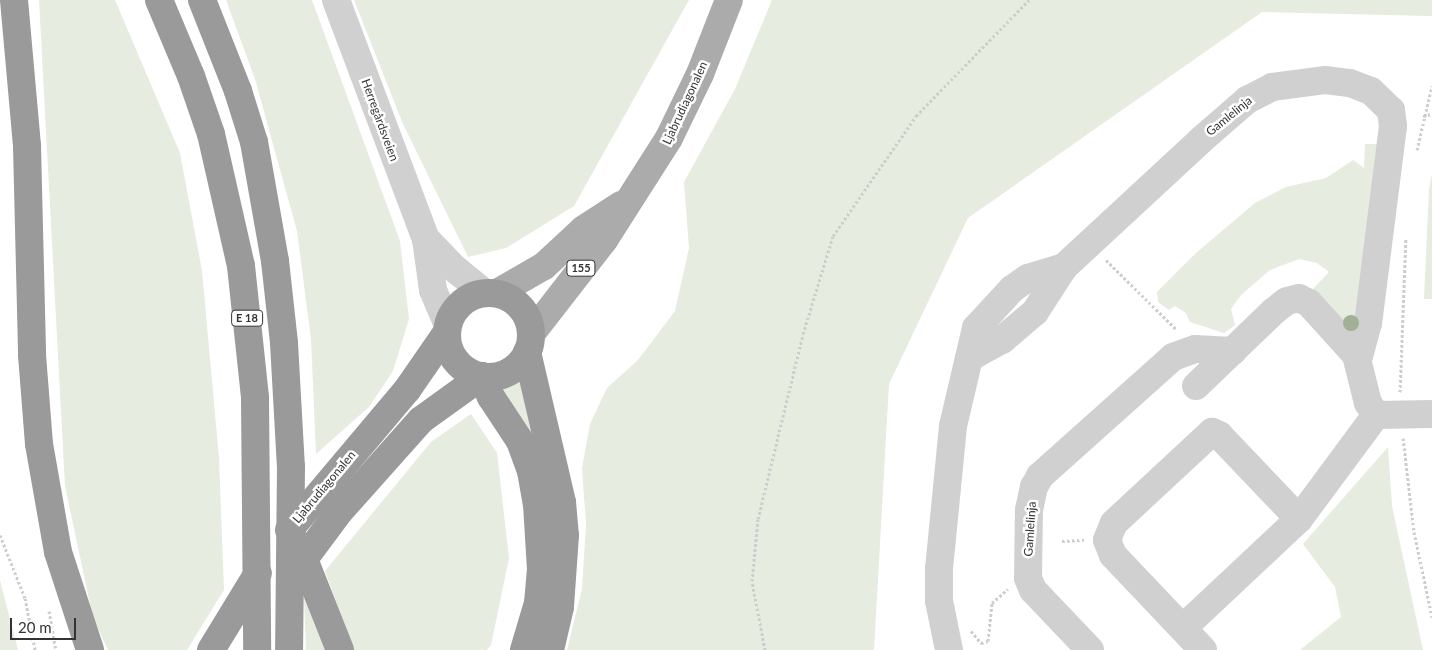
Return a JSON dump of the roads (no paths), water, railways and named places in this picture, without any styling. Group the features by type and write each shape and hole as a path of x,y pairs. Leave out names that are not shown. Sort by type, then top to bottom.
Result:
{"highway":[{"path":"14,0 27,137 32,355 39,444 58,552 90,650"},
{"name":"E 18","path":"160,0 191,76 211,134 241,266 255,398 257,650"},
{"name":"E 18","path":"202,0 218,37 254,142 275,261 285,361 293,531 292,645"},
{"path":"524,650 538,604 541,568 536,496 520,441 491,398 482,376 460,366 452,356 447,328 458,306 470,297 491,293 521,308 562,502 565,535 560,607 550,650"},
{"name":"Ljabrudiagonalen","path":"210,650 278,544 426,366 447,328"},
{"path":"244,650 313,545 405,438 438,405 482,376 509,372 529,343"},
{"name":"E 18","path":"293,531 340,650"}],"main road":[{"name":"Ljabrudiagonalen","path":"529,343 604,240 650,171 684,108 729,0"},
{"name":"Ljabrudiagonalen","path":"491,293 544,266 584,229 629,200"}],"street":[{"name":"E 18","path":"210,0 218,37"},
{"name":"Herregårdsveien","path":"336,0 426,239 433,290 447,328"},
{"name":"Gamlelinja","path":"949,650 941,610 939,569 953,426 969,358 1002,340 1035,312 1064,267 1200,140 1260,92 1296,83 1325,80 1350,84 1371,91 1391,110 1393,118 1368,323 1358,360"},
{"name":"Herregårdsveien","path":"426,239 455,269 491,293"},
{"name":"Gamlelinja","path":"1196,386 1274,311 1288,301 1299,298 1309,302 1358,360 1368,403 1386,410"},
{"name":"Gamlelinja","path":"1090,650 1033,590 1028,578 1030,510 1034,487 1040,476 1172,357 1195,349 1233,351"},
{"path":"1184,627 1299,519 1386,410 1432,414"},
{"path":"1204,650 1110,551 1108,532 1120,516 1212,432 1219,435 1299,519"}]}
